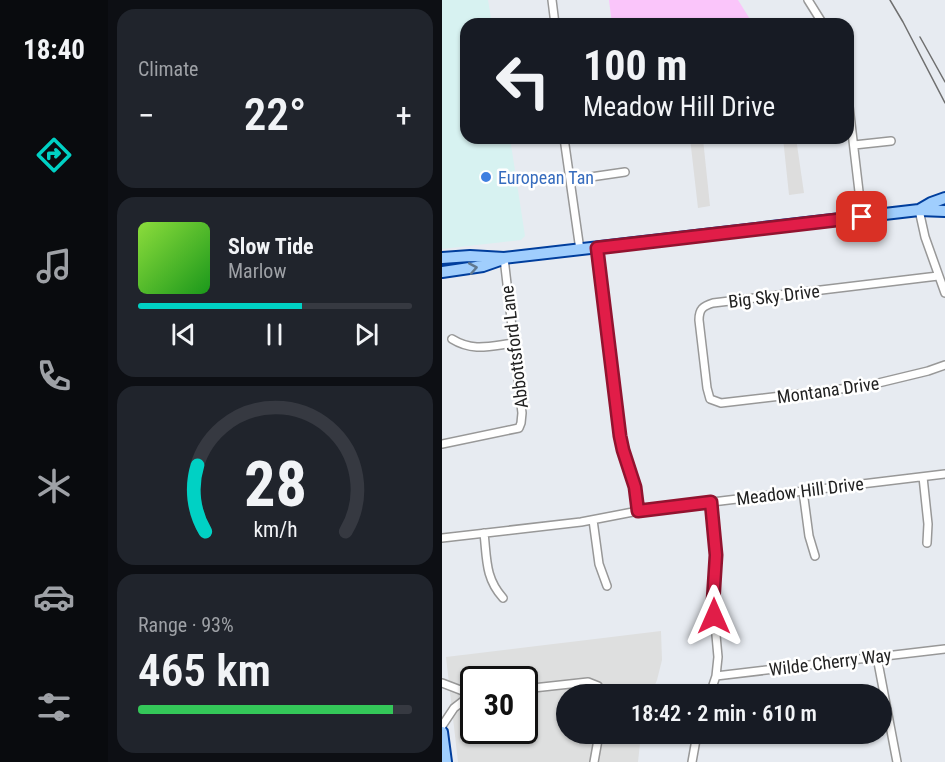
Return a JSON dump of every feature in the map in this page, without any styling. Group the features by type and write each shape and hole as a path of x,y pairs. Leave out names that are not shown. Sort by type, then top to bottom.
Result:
{"main road":[{"path":"919,210 931,202 944,198"},
{"path":"442,258 470,256 504,258 919,210 944,211"},
{"path":"442,272 482,266 504,258"},
{"path":"442,732 446,762"}],"street":[{"path":"552,0 554,18"},
{"path":"808,0 819,18"},
{"path":"862,217 854,145 891,141"},
{"path":"565,144 580,250"},
{"path":"570,180 625,172"},
{"path":"919,210 925,237 944,293"},
{"path":"597,248 620,436 635,487 638,511"},
{"name":"Abbottsford Lane","path":"442,444 519,428 521,423 522,413 504,258"},
{"name":"Big Sky Drive","path":"710,399 699,320 701,309 707,305 938,276"},
{"path":"452,339 472,348 514,343"},
{"name":"Montana Drive","path":"710,399 726,403 866,386 944,365"},
{"name":"Meadow Hill Drive","path":"442,538 593,520 638,511 944,474"},
{"path":"923,477 928,524 927,543"},
{"path":"803,491 809,536 815,556"},
{"path":"711,502 716,555 713,602 717,648 716,676 713,684"},
{"path":"593,520 599,564 607,586"},
{"path":"484,533 489,576 503,598"},
{"name":"Wilde Cherry Way","path":"716,676 944,649"},
{"path":"877,657 897,762"},
{"path":"570,684 588,682 596,684"},
{"path":"442,683 460,690"},
{"path":"538,687 556,686"},
{"path":"442,726 454,708 460,703"},
{"path":"594,762 597,744"},
{"path":"692,762 695,744"}],"shaded area":[{"path":"442,0 488,0 491,18 460,18 460,144 511,144 525,236 521,240 442,249"},
{"path":"609,0 738,0 749,18 611,18"},
{"path":"691,144 704,144 710,206 698,208"},
{"path":"784,144 797,144 804,193 789,195"},
{"path":"661,631 662,660 655,684 556,684 556,744 640,744 638,762 458,762 446,657"}],"tram line":[{"path":"890,0 945,103"},
{"path":"920,37 945,82"}],"place":[{"name":"European Tan","path":"486,177"}],"route":[{"path":"714,616 716,541 711,502 638,511 632,474 620,436 597,248 862,217"}]}
